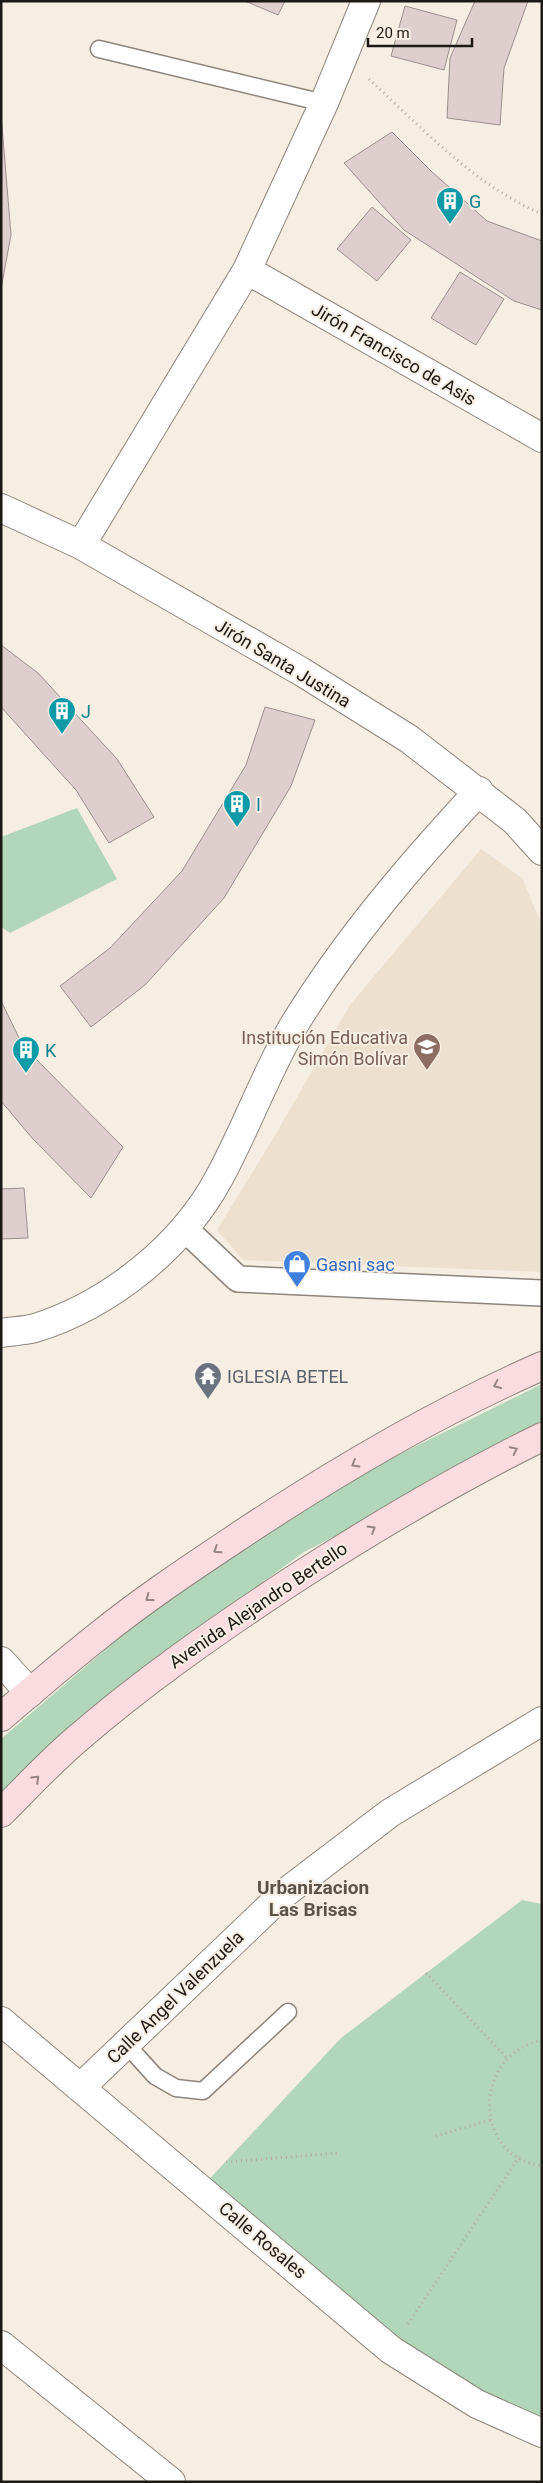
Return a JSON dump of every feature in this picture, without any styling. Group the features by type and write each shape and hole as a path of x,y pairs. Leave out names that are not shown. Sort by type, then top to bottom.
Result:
{"main road":[{"path":"1,1717 97,1637 189,1569 295,1499 388,1444 474,1397 542,1366"},
{"name":"Avenida Alejandro Bertello","path":"1,1813 76,1740 162,1670 229,1622 372,1529 474,1470 542,1437"}],"street":[{"path":"81,545 247,270 324,103 366,1"},
{"name":"Jirón Francisco de Asis","path":"247,270 542,438"},
{"name":"Jirón Santa Justina","path":"1,508 81,545 302,672 376,718 409,739 479,791 515,821 542,851"},
{"path":"1,1333 34,1328 78,1310 126,1280 185,1229 218,1179 293,1027 339,956 413,862 479,791"},
{"path":"185,1229 238,1279 542,1293"},
{"path":"1,1661 30,1693"},
{"name":"Calle Angel Valenzuela","path":"80,2088 281,1896 390,1813 542,1721"},
{"name":"Calle Rosales","path":"1,2021 391,2350 477,2404 542,2433"},
{"path":"1,2345 171,2482"}],"lane":[{"path":"99,49 324,103"},
{"path":"126,2044 155,2076 176,2088 203,2091 288,2012"}],"path":[{"path":"343,59 367,76 484,182 521,205 542,214"},
{"path":"426,1973 507,2058"},
{"path":"542,2040 524,2046 507,2058 496,2073 490,2089 489,2107 491,2120 502,2140 519,2156 542,2166"},
{"path":"436,2136 491,2120"},
{"path":"226,2162 339,2152"},
{"path":"391,2350 519,2156"}],"shaded area":[{"name":"Institución Educativa Simón Bolívar","path":"481,849 522,878 542,925 542,1272 243,1260 217,1230 274,1137 350,1005"}],"green space":[{"path":"77,808 117,879 10,933 1,927 1,837"},
{"path":"542,1384 542,1429 304,1552 145,1668 1,1799 1,1739 141,1619 319,1494"},
{"path":"522,1900 542,1904 542,2433 477,2404 201,2188 341,2038"}],"building":[{"path":"245,1 285,1 278,15"},
{"path":"475,1 528,1 504,68 500,125 447,118 450,58"},
{"path":"405,6 457,20 444,70 391,56"},
{"path":"1,114 11,235 1,289"},
{"name":"G","path":"392,132 431,171 487,221 542,241 542,310 514,301 404,230 344,163"},
{"path":"372,207 411,240 377,281 337,249"},
{"path":"460,272 504,299 476,345 431,318"},
{"name":"J","path":"1,645 38,673 117,759 154,817 109,843 76,790 1,707"},
{"name":"I","path":"265,707 315,720 291,786 224,898 145,985 91,1027 60,986 110,948 182,871 246,765"},
{"name":"K","path":"1,1001 23,1046 123,1147 91,1198 32,1138 1,1101"},
{"path":"24,1188 28,1238 1,1239 1,1189"}],"place":[{"name":"G","path":"450,225"},
{"name":"J","path":"62,735"},
{"name":"I","path":"237,828"},
{"name":"Institución Educativa Simón Bolívar","path":"427,1071"},
{"name":"K","path":"26,1074"},
{"name":"Gasni sac","path":"297,1288"},
{"name":"IGLESIA BETEL","path":"208,1400"}],"district":[{"name":"Urbanizacion Las Brisas","path":"313,1898"}]}
